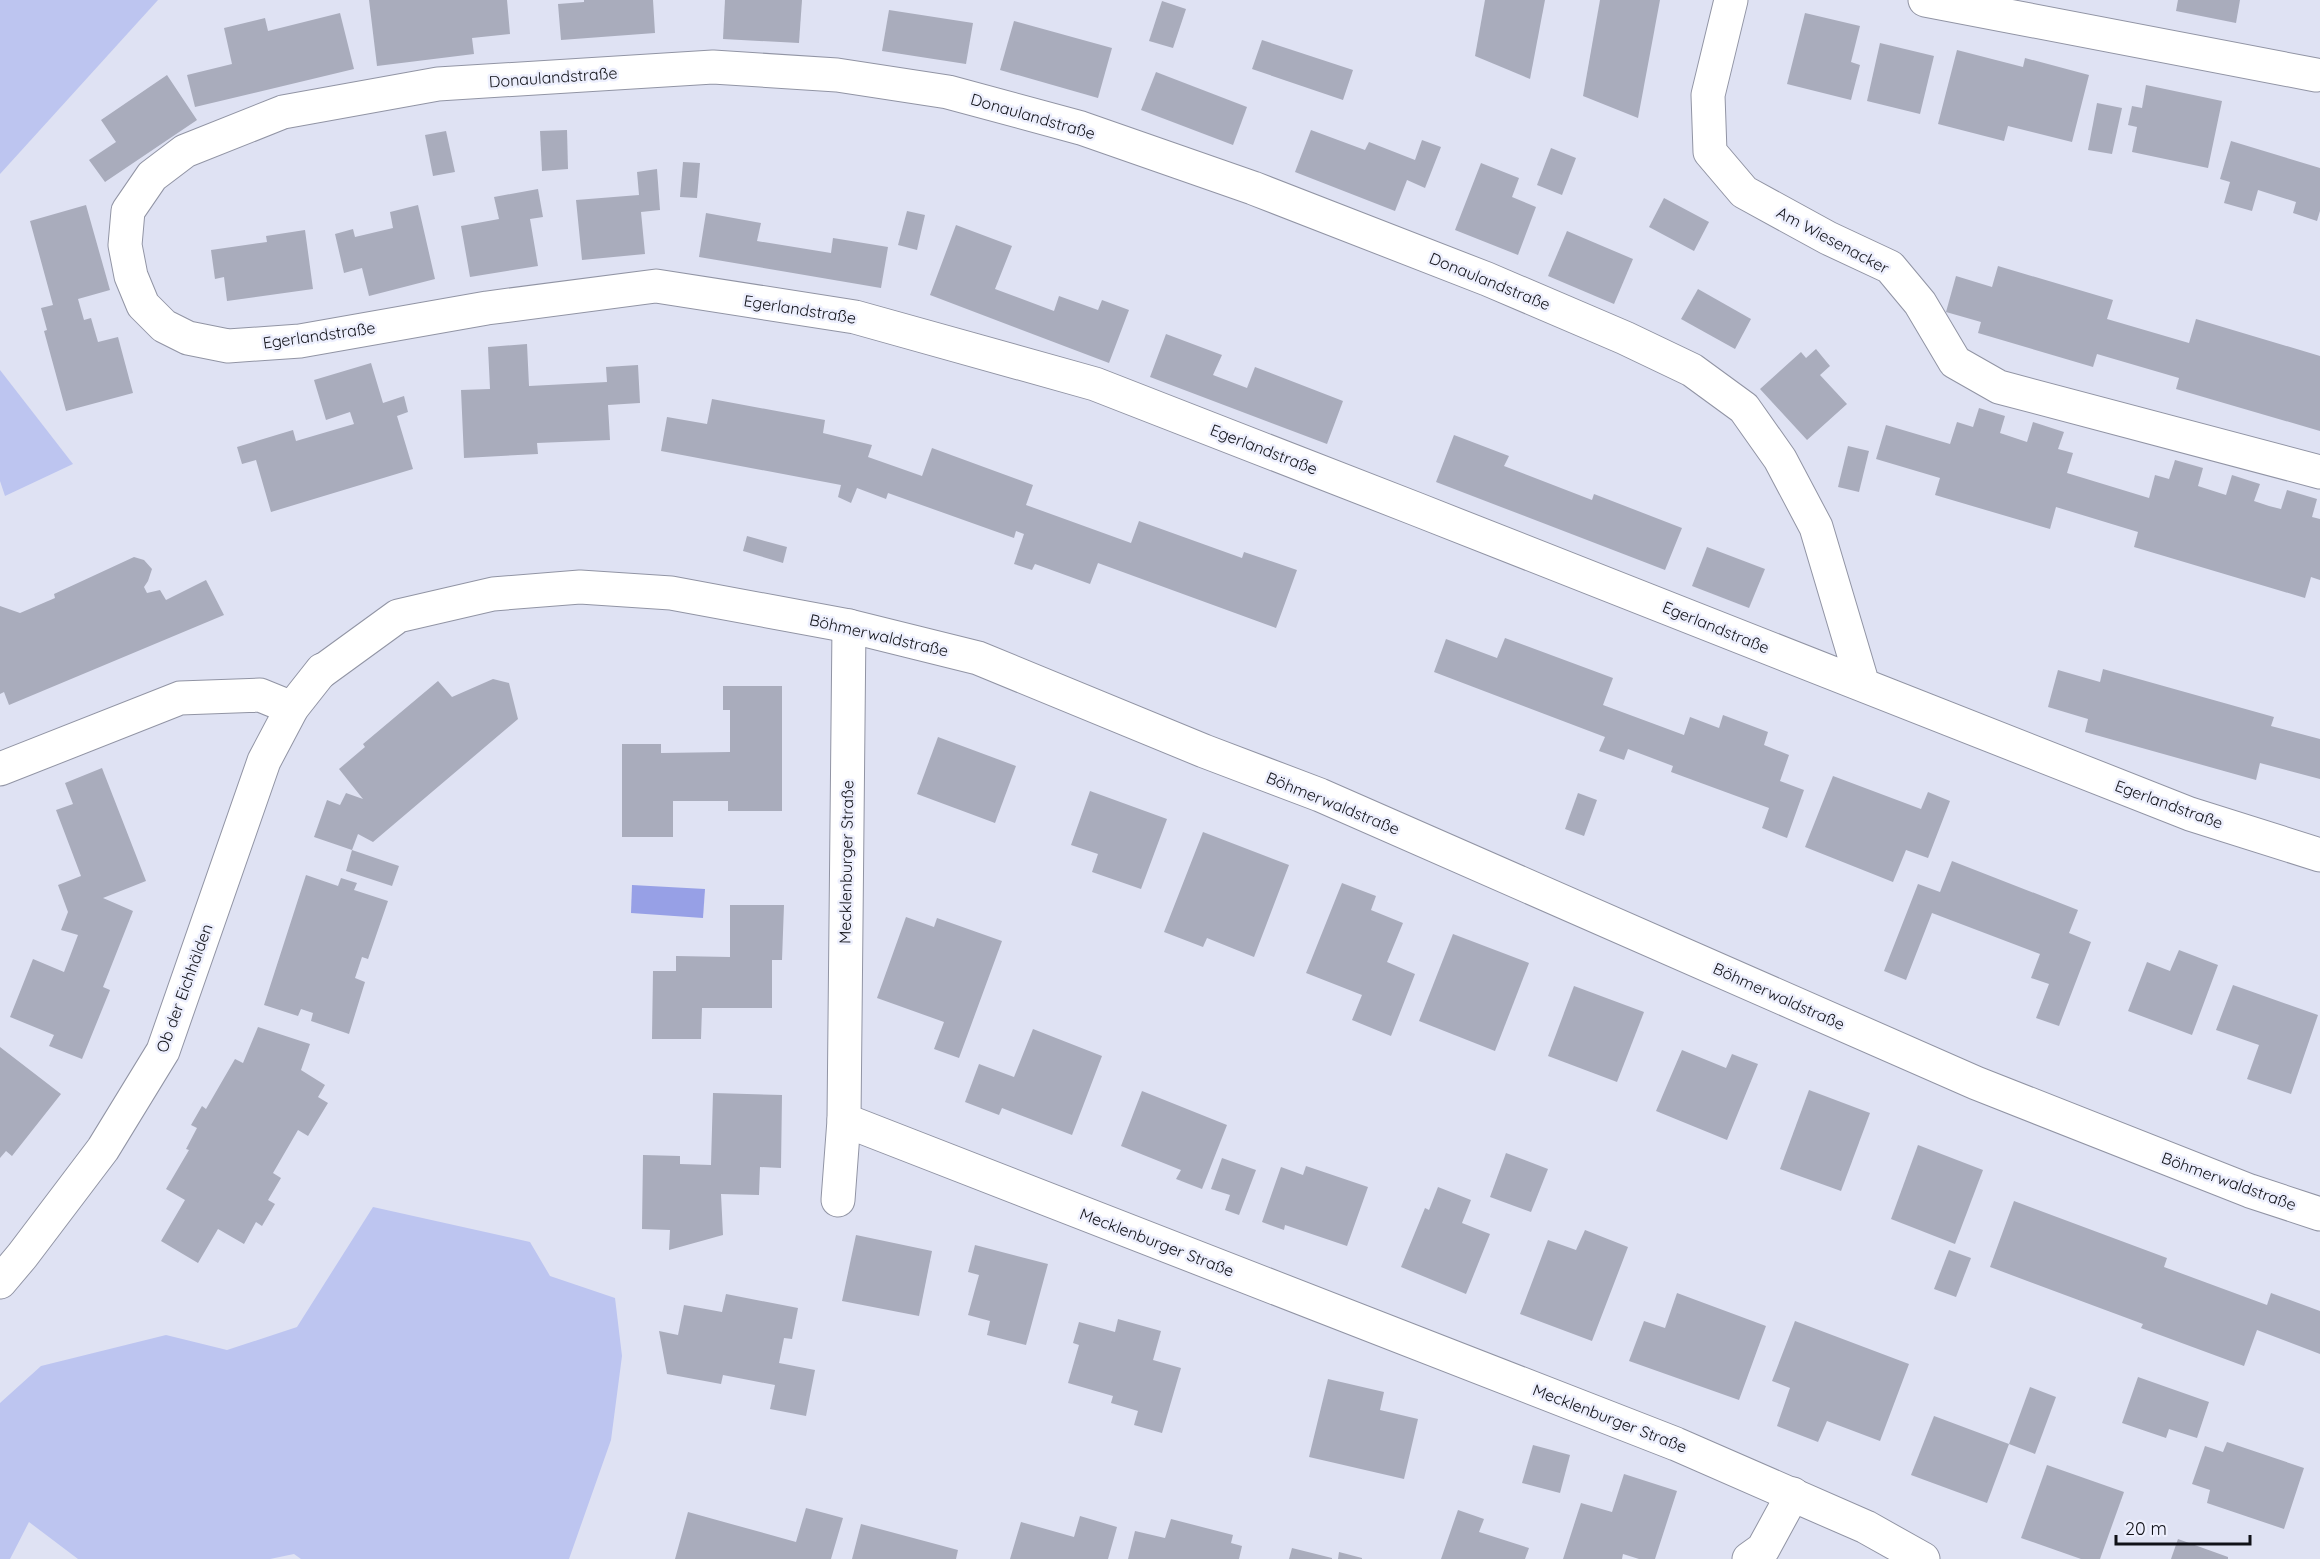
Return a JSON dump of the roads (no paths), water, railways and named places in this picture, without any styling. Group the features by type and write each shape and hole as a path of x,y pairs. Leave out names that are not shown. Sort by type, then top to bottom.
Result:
{"street":[{"name":"Am Wiesenacker","path":"1731,0 1708,95 1710,152 1744,192 1828,238 1890,267 1920,303 1955,362 1999,387 2320,472"},
{"path":"1925,0 2316,75"},
{"name":"Donaulandstraße","path":"164,326 143,305 131,276 125,245 128,211 152,176 185,151 283,112 438,84 713,67 837,75 948,92 1081,128 1253,188 1487,279 1625,338 1692,370 1744,408 1780,459 1816,526 1863,684"},
{"name":"Egerlandstraße","path":"164,326 188,338 228,346 289,342 487,308 656,286 855,317 1095,384 1347,480 2190,813 2320,855"},
{"name":"Böhmerwaldstraße","path":"321,671 398,616 493,594 580,587 671,593 849,626 978,658 1204,751 1320,795 1976,1083 2250,1191 2320,1214"},
{"name":"Mecklenburger Straße","path":"849,626 844,1120 1676,1444 1866,1527 1923,1559"},
{"name":"Ob der Eichhälden","path":"0,1281 22,1257 103,1149 163,1051 264,761 292,708 321,671"},
{"path":"0,769 180,698 260,694 292,708"},
{"path":"838,1200 844,1120"},
{"path":"1749,1559 1764,1549 1793,1494"}],"water":[{"path":"632,885 705,889 703,918 631,913"}]}
